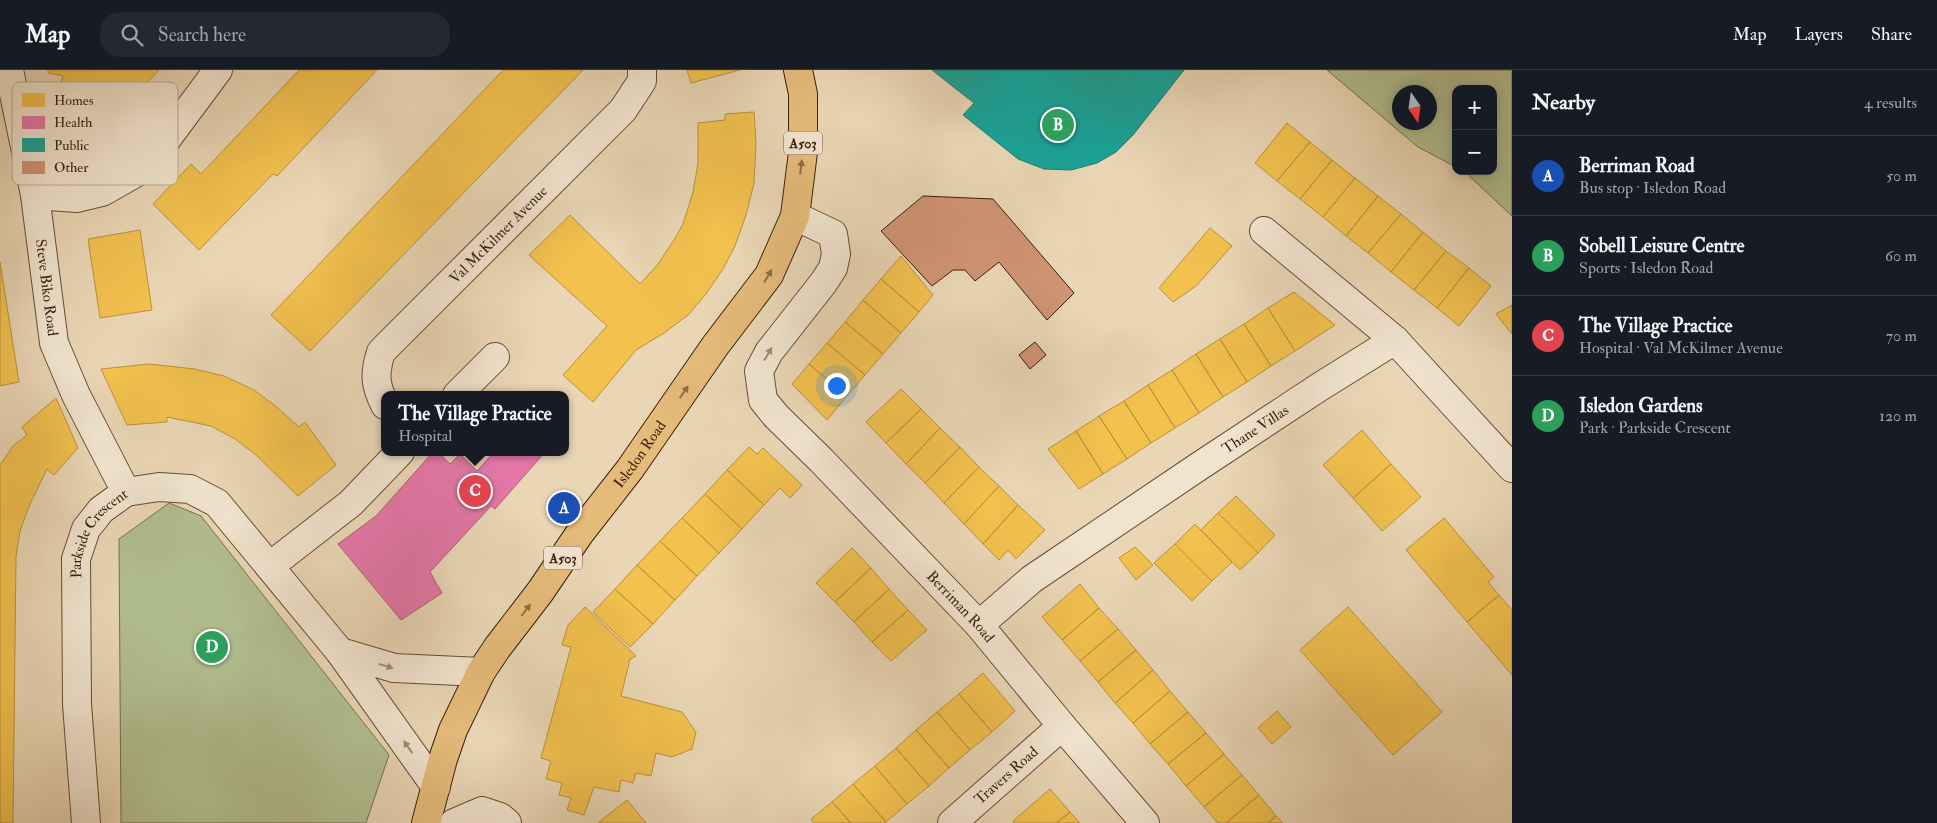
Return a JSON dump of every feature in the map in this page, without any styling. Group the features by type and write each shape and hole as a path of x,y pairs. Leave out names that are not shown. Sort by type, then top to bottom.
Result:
{"highway":[{"name":"Isledon Road","path":"426,823 453,730 481,672 540,592 580,533 630,469 715,346 740,316 769,275 795,216 803,152 803,94 798,70"}],"street":[{"name":"Steve Biko Road","path":"9,70 12,85"},
{"path":"178,124 218,70"},
{"name":"Val McKilmer Avenue","path":"381,396 377,387 376,369 381,352 623,110 642,81 642,70"},
{"name":"Steve Biko Road","path":"33,185 54,343 76,395 126,492"},
{"path":"35,196 77,198 102,192 114,185"},
{"name":"Berriman Road","path":"795,216 833,234 836,254 833,268 824,282 768,352 759,371 763,400 776,416 822,461 979,625 1145,823"},
{"path":"1264,231 1395,340 1512,468"},
{"name":"Thane Villas","path":"979,625 1032,579 1321,386 1395,340"},
{"path":"462,391 495,357"},
{"path":"270,566 351,503 396,456"},
{"name":"Parkside Crescent","path":"86,823 77,704 76,559 86,530 101,510 126,492 159,486 190,489 216,503 340,652 436,787"},
{"path":"340,652 394,668 481,672"},
{"name":"Travers Road","path":"952,823 1062,726"},
{"path":"454,823 482,811 500,817 507,823"}],"green space":[{"path":"1327,70 1512,70 1512,216 1468,175 1497,175 1497,85 1452,85 1452,165 1418,147 1398,130 1437,130 1437,85 1392,85 1392,125"},
{"path":"169,503 201,516 389,755 366,823 121,823 119,539"}],"building: Homes":[{"path":"48,70 159,70 148,82 61,82 63,76 48,73"},
{"path":"299,70 377,70 277,176 273,174 199,250 153,204 171,185 178,185 178,178 191,164 201,174"},
{"path":"503,70 583,70 310,351 271,315"},
{"path":"687,70 740,70 691,83"},
{"path":"754,112 756,144 754,183 746,215 735,246 723,269 706,294 688,315 664,333 636,350 593,402 563,375 607,326 529,255 570,215 640,284 658,264 683,224 693,192 698,163 698,123 725,120 725,114"},
{"path":"1287,123 1310,142 1277,181 1255,163"},
{"path":"1310,142 1332,160 1300,199 1277,181"},
{"path":"1332,160 1355,178 1323,217 1300,199"},
{"path":"1355,178 1378,196 1346,236 1323,217"},
{"path":"1378,196 1401,214 1368,253 1346,236"},
{"path":"1401,214 1423,232 1391,272 1368,253"},
{"path":"1210,228 1232,246 1196,286 1173,302 1159,288"},
{"path":"140,230 152,310 100,318 88,239"},
{"path":"1423,232 1446,251 1414,290 1391,272"},
{"path":"1446,251 1469,268 1437,308 1414,290"},
{"path":"901,256 933,295 919,312 881,279"},
{"path":"0,262 19,382 0,386"},
{"path":"1469,268 1491,286 1459,326 1437,308"},
{"path":"881,279 919,312 901,333 863,300"},
{"path":"1294,292 1335,325 1295,351 1268,308"},
{"path":"863,300 901,333 883,354 845,322"},
{"path":"1512,305 1512,334 1496,314"},
{"path":"1268,308 1295,351 1271,366 1244,324"},
{"path":"845,322 883,354 865,375 827,343"},
{"path":"1244,324 1271,366 1247,382 1220,339"},
{"path":"1220,339 1247,382 1223,397 1196,354"},
{"path":"827,343 865,375 847,396 809,364"},
{"path":"1196,354 1223,397 1199,413 1172,370"},
{"path":"149,364 195,369 224,376 254,390 299,427 305,422 336,465 298,496 255,454 235,439 211,426 167,417 167,422 127,425 101,369"},
{"path":"809,364 847,396 827,420 792,384"},
{"path":"1172,370 1199,413 1175,428 1148,385"},
{"path":"1148,385 1175,428 1151,443 1124,401"},
{"path":"901,389 921,409 886,443 866,422"},
{"path":"56,398 78,448 54,475 47,469 30,504 20,531 16,556 13,823 0,823 0,465 13,446 27,435 22,427"},
{"path":"1124,401 1151,443 1127,459 1099,416"},
{"path":"921,409 940,428 906,464 886,443"},
{"path":"1099,416 1127,459 1103,474 1076,431"},
{"path":"940,428 960,447 925,483 906,464"},
{"path":"1362,430 1391,464 1353,498 1323,465"},
{"path":"1076,431 1103,474 1079,489 1048,449"},
{"path":"749,447 757,454 763,448 802,485 790,498 780,488 764,505 727,470"},
{"path":"960,447 979,467 944,503 925,483"},
{"path":"1391,464 1421,497 1382,531 1353,498"},
{"path":"979,467 999,486 964,524 944,503"},
{"path":"727,470 764,505 742,529 705,494"},
{"path":"999,486 1018,505 983,544 964,524"},
{"path":"705,494 742,529 719,553 682,518"},
{"path":"1236,496 1275,535 1258,553 1218,513"},
{"path":"1018,505 1045,530 1016,559 1008,550 999,560 983,544"},
{"path":"1218,513 1258,553 1240,570 1201,530"},
{"path":"682,518 719,553 697,576 660,541"},
{"path":"1444,518 1494,577 1488,582 1499,595 1467,622 1406,550"},
{"path":"1195,524 1232,562 1212,581 1175,544"},
{"path":"660,541 697,576 675,600 637,565"},
{"path":"1175,544 1212,581 1192,601 1154,563"},
{"path":"1135,547 1153,565 1136,580 1119,558"},
{"path":"852,548 871,568 835,602 816,583"},
{"path":"637,565 675,600 653,624 615,589"},
{"path":"871,568 889,589 854,622 835,602"},
{"path":"1080,584 1099,608 1062,640 1042,617"},
{"path":"615,589 653,624 630,647 593,612"},
{"path":"889,589 908,610 872,642 854,622"},
{"path":"1499,595 1512,610 1512,675 1467,622"},
{"path":"585,607 636,656 630,659 621,696 682,712 696,732 692,749 672,757 656,753 651,776 636,773 633,783 621,780 619,792 594,787 584,815 567,810 571,798 559,795 562,783 546,779 551,761 541,758 571,647 562,645 568,625"},
{"path":"1348,607 1442,712 1393,755 1300,650"},
{"path":"1099,608 1118,629 1080,661 1062,640"},
{"path":"908,610 927,630 891,661 872,642"},
{"path":"1118,629 1136,650 1098,682 1080,661"},
{"path":"1136,650 1153,670 1115,703 1098,682"},
{"path":"1153,670 1170,691 1133,723 1115,703"},
{"path":"983,673 1015,711 992,732 959,694"},
{"path":"1170,691 1188,712 1150,744 1133,723"},
{"path":"959,694 992,732 970,750 937,712"},
{"path":"1277,711 1291,727 1272,744 1258,728"},
{"path":"937,712 970,750 949,768 916,730"},
{"path":"1188,712 1206,733 1168,764 1150,744"},
{"path":"916,730 949,768 929,786 896,748"},
{"path":"1206,733 1224,754 1186,786 1168,764"},
{"path":"896,748 929,786 907,804 875,766"},
{"path":"1224,754 1242,775 1204,807 1186,786"},
{"path":"875,766 907,804 886,822 853,784"},
{"path":"1242,775 1259,795 1226,823 1218,823 1204,807"},
{"path":"853,784 885,823 851,823 832,802"},
{"path":"1050,789 1070,812 1056,823 1015,823 1013,821"},
{"path":"1259,795 1276,816 1268,823 1226,823"},
{"path":"627,800 646,823 598,823"},
{"path":"832,802 851,823 814,823 811,819"},
{"path":"1070,812 1080,823 1056,823"},
{"path":"1276,816 1283,823 1268,823"}],"building: Health":[{"path":"429,456 442,456 450,464 458,456 462,456 477,471 490,456 541,456 495,509 491,506 430,572 442,593 401,620 338,544 376,516"}],"building: Public":[{"path":"932,70 1184,70 1133,135 1116,152 1097,163 1071,170 1044,169 1018,159 963,115 974,103"}],"building: Other":[{"path":"923,196 993,199 1074,293 1047,320 999,262 975,281 965,270 953,270 932,286 881,231"},
{"path":"1035,342 1046,355 1030,369 1019,355"}],"place":[{"name":"Sobell Leisure Centre","path":"1058,125"},
{"name":"The Village Practice","path":"475,491"},
{"name":"Berriman Road","path":"564,508"},
{"name":"Isledon Gardens","path":"212,647"}]}
